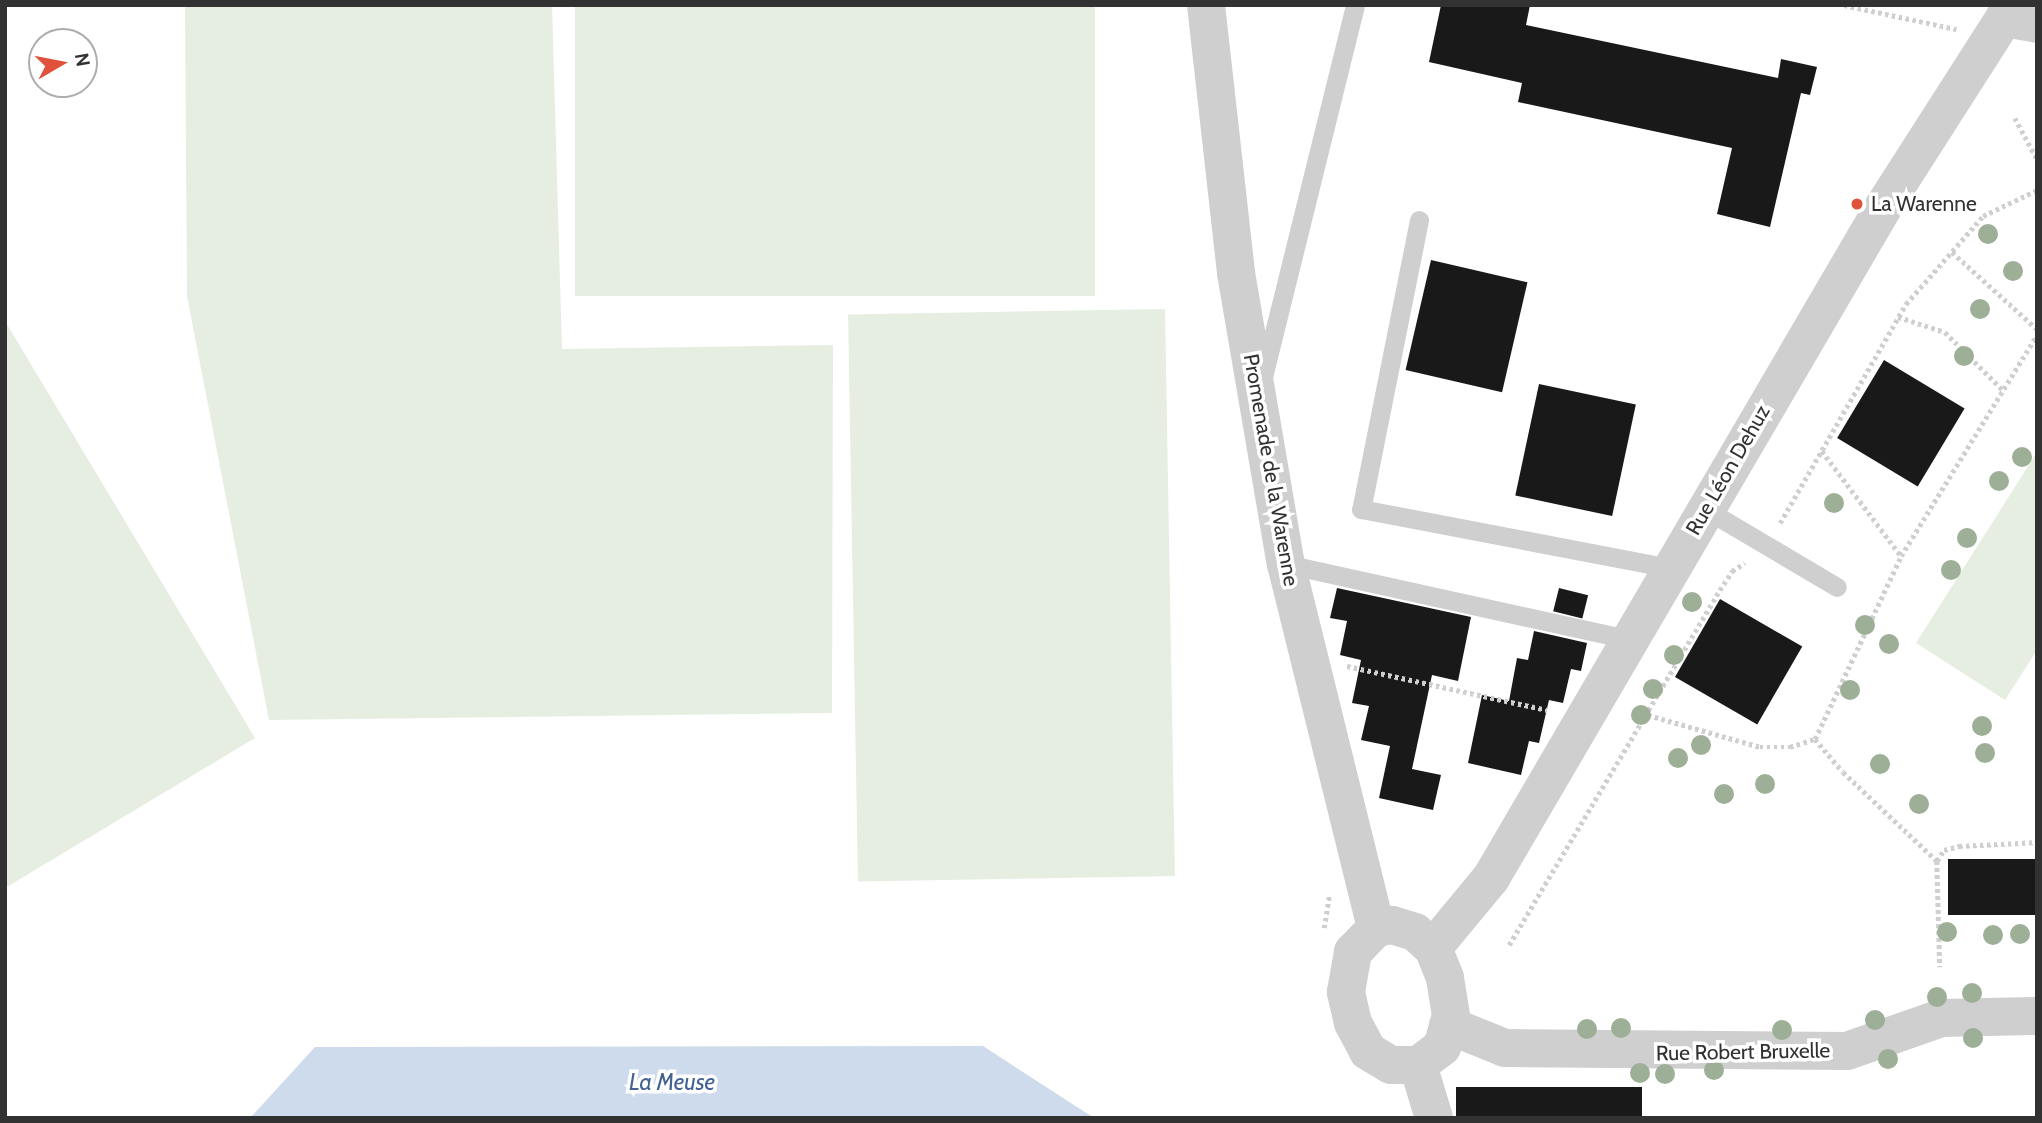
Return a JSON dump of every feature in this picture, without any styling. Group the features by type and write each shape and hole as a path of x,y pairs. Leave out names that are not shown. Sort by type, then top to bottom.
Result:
{"street":[{"name":"Promenade de la Warenne","path":"1206,5 1236,273 1286,564 1305,657 1376,928"},
{"name":"Rue Léon Dehuz","path":"1433,948 1491,878 1884,206 2004,18 2033,18"},
{"path":"1392,925 1415,932 1433,948 1445,978 1448,1025 1442,1047 1418,1065 1391,1065 1368,1051 1353,1023 1346,992 1353,952 1376,928 1392,925"},
{"name":"Rue Robert Bruxelle","path":"1448,1025 1505,1048 1847,1051 1941,1018 2037,1016"},
{"path":"1418,1065 1434,1118"}],"lane":[{"path":"1258,399 1355,5"},
{"path":"1419,220 1361,509 1671,568"},
{"path":"1705,509 1837,587"},
{"path":"1286,564 1631,639"}],"path":[{"path":"1844,5 1961,30"},
{"path":"2015,118 2037,159"},
{"path":"1952,251 2037,329"},
{"path":"1898,317 1945,332 2003,390"},
{"path":"1648,715 1760,747 1790,747 1815,739 1901,556 2037,335"},
{"path":"1822,451 1901,556"},
{"path":"1305,657 1586,719"},
{"path":"1815,739 1843,772 1937,861"},
{"path":"1940,967 1937,861 1944,850 1959,846 2037,842"}],"shaded area":[{"path":"185,5 552,5 562,349 833,345 832,713 269,720 187,296"},
{"path":"575,5 1095,5 1095,296 575,296"},
{"path":"1165,309 1175,876 858,881 848,315"},
{"path":"5,321 255,738 5,888"},
{"path":"2037,452 2037,650 2005,700 1916,643"}],"water":[{"name":"La Meuse","path":"983,1046 1094,1118 250,1118 315,1047"}],"building":[{"path":"1441,5 1530,5 1526,25 1778,78 1781,59 1817,67 1810,95 1801,93 1770,227 1717,214 1732,148 1518,102 1522,83 1429,62"},
{"path":"1431,260 1527,282 1502,392 1406,370"},
{"path":"1884,360 1965,408 1918,486 1837,438"},
{"path":"1539,384 1636,405 1612,516 1515,496"},
{"path":"1337,588 1471,617 1458,681 1432,675 1412,769 1441,775 1433,810 1379,798 1390,746 1361,740 1369,706 1352,703 1361,660 1340,655 1347,621 1330,618"},
{"path":"1559,588 1588,595 1582,619 1553,611"},
{"path":"1720,599 1802,646 1757,724 1675,677"},
{"path":"1534,631 1587,643 1581,671 1571,669 1563,703 1549,700 1539,743 1529,741 1521,775 1468,763 1482,695 1509,701 1517,658 1528,660"},
{"path":"1948,859 2037,859 2037,915 1948,915"},
{"path":"1456,1087 1642,1087 1642,1118 1456,1118"}],"place":[{"name":"La Warenne","path":"1857,204"}]}
